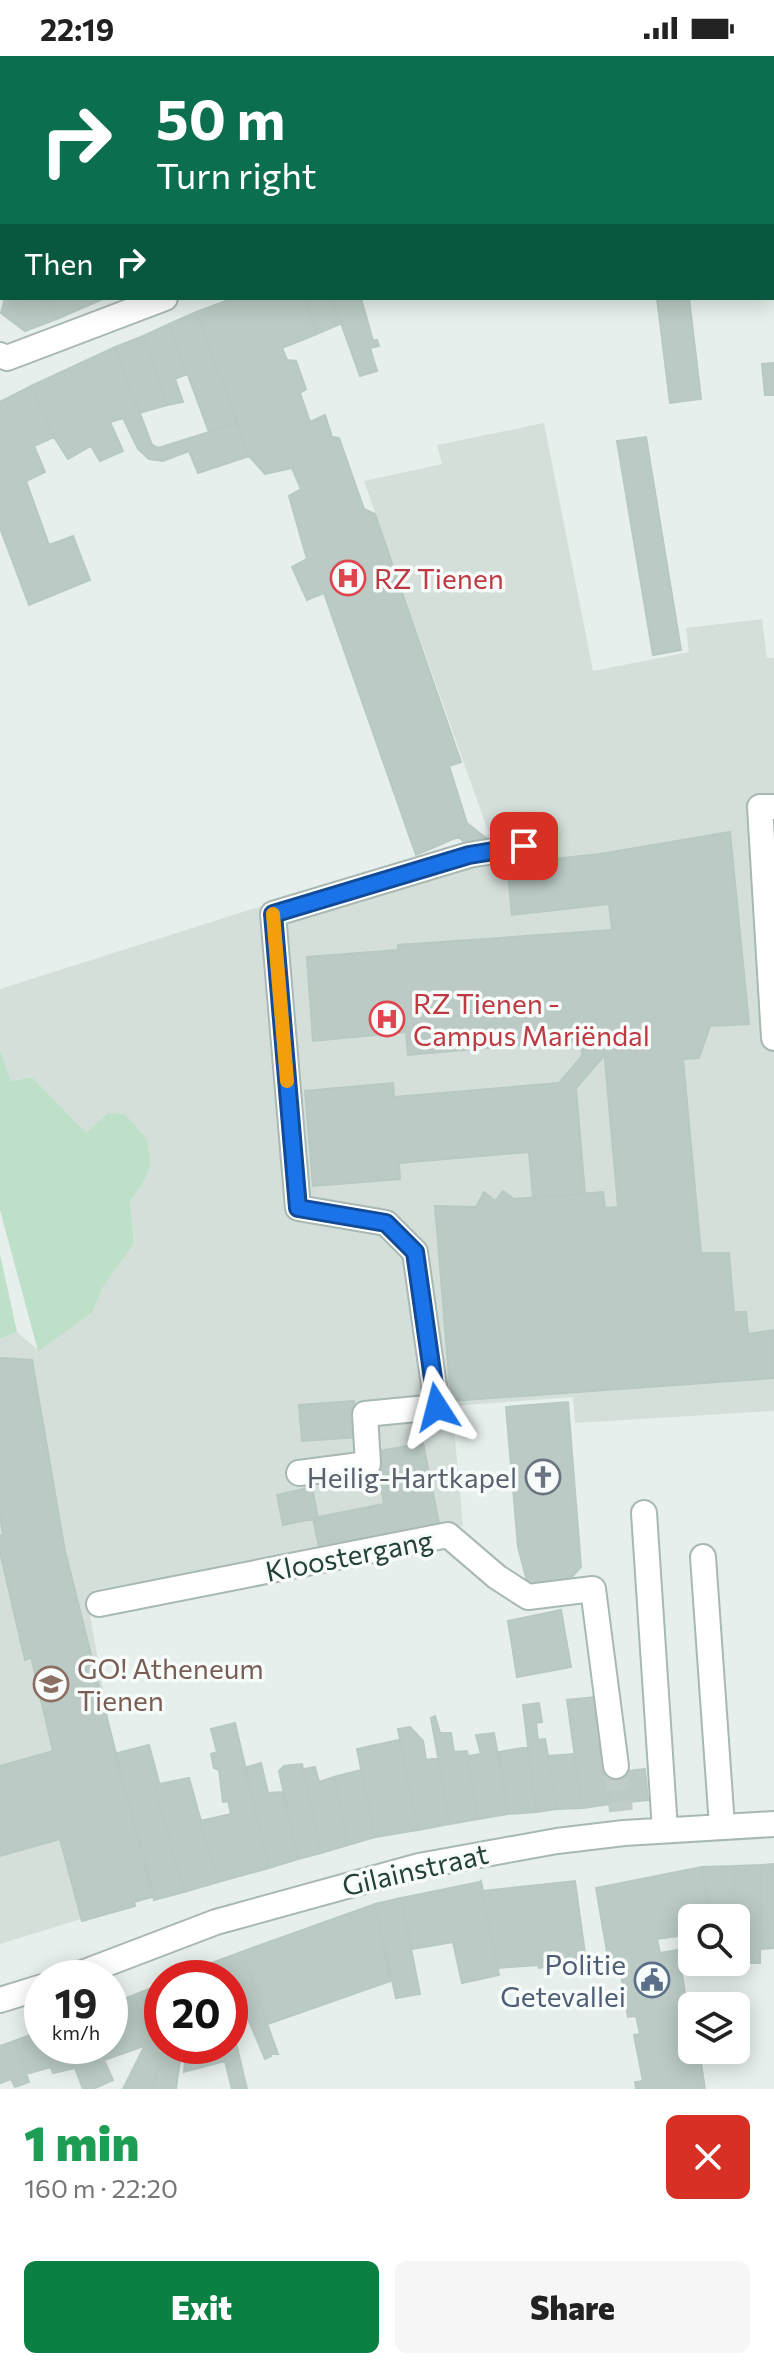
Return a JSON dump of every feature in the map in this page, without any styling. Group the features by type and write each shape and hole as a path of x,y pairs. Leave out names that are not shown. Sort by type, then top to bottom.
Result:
{"street":[{"path":"0,355 7,358 160,300"},
{"path":"774,807 760,807 774,1038"},
{"path":"299,1473 368,1464 365,1414 437,1407 415,1252 386,1223 298,1208 273,914 469,855 524,846"},
{"path":"644,1513 665,1830"},
{"name":"Kloostergang","path":"99,1604 448,1535 497,1577 528,1597 593,1589 616,1766"},
{"path":"703,1557 722,1826"},
{"name":"Gilainstraat","path":"116,1960 216,1922 376,1877 622,1822 665,1830 774,1824"},
{"path":"0,2000 24,1993"}],"shaded area":[{"name":"RZ Tienen - Campus Mariëndal","path":"544,423 593,671 689,652 686,628 762,619 767,658 774,658 774,1411 575,1423 573,1397 452,1406 463,1526 93,1590 90,1614 114,1754 152,1897 0,1944 0,1339 17,1332 38,1350 92,1313 103,1287 134,1244 130,1201 145,1180 108,1113 86,1134 32,1077 11,1081 0,1049 0,989 489,834 364,481 442,464 437,445"}],"green space":[{"path":"0,1049 11,1081 32,1077 86,1133 108,1113 125,1114 147,1139 150,1163 145,1180 130,1201 134,1244 103,1287 92,1313 38,1351 0,1210"},
{"path":"0,1254 17,1332 0,1339"}],"building":[{"path":"4,300 47,300 57,319 25,331 1,313"},
{"path":"47,300 100,300 57,319"},
{"name":"RZ Tienen","path":"229,300 306,300 317,334 282,348 287,360 296,361 306,389 300,393 310,422 325,415 332,437 339,438 364,509 375,514 461,762 449,766 467,823 458,837 416,855 324,593 307,600 292,567 307,559 289,496 301,489 292,468 265,474 249,456 196,312"},
{"path":"306,300 333,300 340,324 317,334"},
{"path":"333,300 362,300 373,341 377,340 379,346 370,348 377,371 360,376"},
{"path":"657,300 689,300 701,399 670,403"},
{"path":"196,312 238,423 209,432 169,324"},
{"path":"169,324 187,374 175,379 183,402 167,405 143,336"},
{"path":"143,336 167,405 139,413 115,347"},
{"path":"115,347 152,445 158,448 238,423 249,456 198,473 189,451 163,461 149,459 138,449 123,418 110,422 123,451 100,461 91,446 68,459 54,437 31,386"},
{"path":"774,363 774,395 765,395 762,364"},
{"path":"31,386 54,437 34,446 45,472 26,481 49,545 73,536 90,580 29,605 0,528 0,402"},
{"path":"646,437 681,650 653,655 617,441"},
{"path":"467,823 517,863 508,874 458,837"},
{"path":"730,832 749,1024 710,1026 699,1058 683,1059 701,1253 729,1253 734,1312 746,1312 748,1334 774,1330 774,1378 451,1401 435,1206 476,1207 484,1192 495,1201 503,1191 514,1199 603,1192 605,1208 618,1207 603,1038 408,1055 406,1032 313,1041 307,957 398,950 398,945 612,930 609,904 512,915 508,874 517,863 600,854"},
{"path":"603,1038 604,1056 576,1088 585,1194 533,1198 529,1152 399,1163 400,1179 313,1186 305,1091 393,1083 394,1097 559,1083 582,1056 581,1040"},
{"name":"GO! Atheneum Tienen","path":"0,1358 32,1360 65,1551 152,1897 134,1902 135,1906 82,1921 60,1839 0,1856 0,1766 53,1751 31,1657 25,1660 0,1552 0,1535 3,1535 0,1515"},
{"path":"354,1401 359,1437 302,1441 299,1405"},
{"name":"Heilig-Hartkapel","path":"568,1402 581,1567 562,1588 540,1589 527,1581 518,1547 506,1407"},
{"path":"423,1443 440,1528 320,1552 313,1518 384,1504 374,1452"},
{"path":"312,1487 318,1518 283,1525 277,1495"},
{"path":"561,1610 571,1667 517,1677 508,1621"},
{"path":"595,1697 611,1804 582,1808 567,1700"},
{"path":"539,1703 542,1722 536,1723 538,1740 545,1739 557,1809 536,1812 523,1705"},
{"path":"435,1716 440,1733 451,1733 454,1752 467,1751 478,1819 450,1824 431,1718"},
{"path":"235,1723 269,1868 218,1882 200,1821 231,1814 228,1801 223,1802 219,1770 214,1768 211,1754 217,1752 211,1729"},
{"path":"410,1727 423,1741 426,1760 438,1758 450,1824 418,1830 398,1729"},
{"path":"494,1733 508,1814 478,1819 468,1756 481,1754 476,1735"},
{"path":"399,1740 418,1830 375,1837 357,1749"},
{"path":"149,1745 159,1782 154,1785 184,1892 154,1900 114,1754"},
{"path":"528,1747 536,1812 508,1814 499,1752"},
{"path":"574,1754 582,1808 557,1809 548,1756"},
{"path":"261,1763 268,1793 282,1792 298,1859 269,1868 244,1768"},
{"path":"302,1764 321,1853 298,1859 279,1771 284,1766"},
{"path":"315,1767 319,1782 334,1777 348,1845 321,1853 304,1769"},
{"path":"645,1769 648,1800 611,1804 609,1773"},
{"path":"361,1770 375,1837 348,1845 334,1777"},
{"path":"189,1778 218,1882 184,1892 154,1785"},
{"path":"774,1864 774,1948 761,1949 761,1865"},
{"path":"761,1865 760,1963 750,1963 750,1904 734,1904 734,1866"},
{"path":"734,1866 734,1904 709,1904 702,1867"},
{"name":"Politie Getevallei","path":"702,1867 709,1904 678,1904 678,1936 657,1939 660,1953 678,1950 678,1976 682,1976 685,1992 678,1992 678,2064 701,2064 705,2089 636,2089 635,2082 643,2081 634,2035 640,2034 636,2016 628,2017 618,1956 610,1958 607,1952 596,1888"},
{"path":"481,1881 483,1891 575,1881 586,1961 539,1968 538,1965 498,1968"},
{"path":"480,1882 499,1975 462,1983 453,1942 412,1949 401,1898"},
{"path":"401,1898 420,1994 396,1998 375,1904"},
{"path":"375,1904 390,1981 268,2024 248,1971 248,1960 244,1960 241,1952"},
{"path":"241,1952 244,1960 219,1960"},
{"path":"248,1971 278,2054 270,2054 265,2059 248,2019"},
{"path":"144,1991 144,2023 134,1995"},
{"path":"134,1995 144,2023 144,2046 128,2052 128,1997"},
{"path":"24,2037 24,2064 50,2064 51,2067 26,2074 14,2041"},
{"path":"14,2041 29,2082 15,2087 11,2079 1,2083 0,2080 0,2046"},
{"path":"144,2047 144,2064 159,2064 153,2089 123,2089"},
{"path":"50,2064 106,2064 113,2080 93,2089 83,2089 75,2068 53,2073"},
{"path":"159,2064 179,2064 176,2089 153,2089"},
{"path":"185,2064 214,2064 184,2072"},
{"path":"226,2064 241,2064 247,2089 232,2089"}],"tunnel":[{"path":"616,1766 621,1811"}],"slow traffic":[{"path":"273,914 287,1081"}],"place":[{"name":"RZ Tienen","path":"348,578"},
{"name":"RZ Tienen - Campus Mariëndal","path":"387,1019"},
{"name":"Heilig-Hartkapel","path":"543,1477"},
{"name":"GO! Atheneum Tienen","path":"51,1684"},
{"name":"Politie Getevallei","path":"652,1980"}],"route":[{"path":"437,1407 415,1252 386,1223 298,1208 273,914 469,855 524,846"}]}
